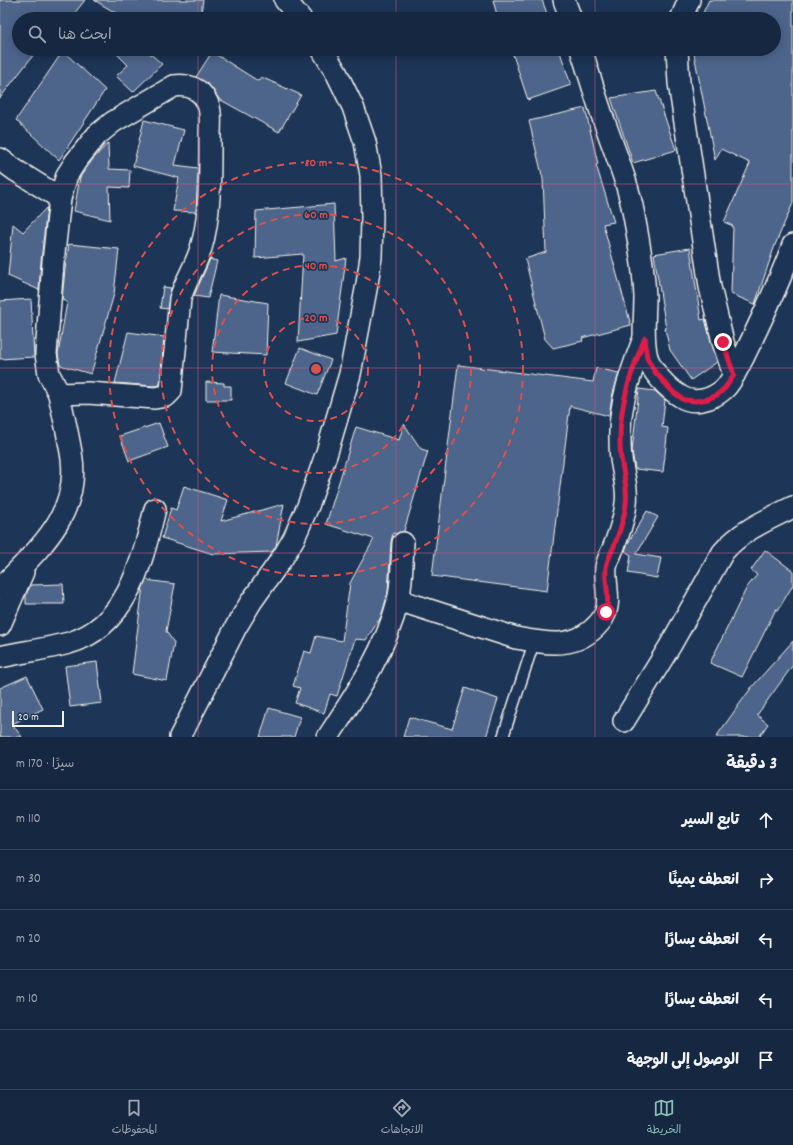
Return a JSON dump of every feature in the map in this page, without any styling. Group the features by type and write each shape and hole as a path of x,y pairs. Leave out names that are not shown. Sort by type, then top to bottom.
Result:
{"street":[{"path":"285,0 295,12"},
{"path":"564,0 568,12"},
{"path":"684,12 690,0"},
{"path":"180,737 236,627 294,538 308,506 327,452 350,374 367,284 370,257 372,217 370,175 365,142 353,107 326,56"},
{"path":"583,56 625,180 634,215 641,256 645,296 645,338 647,358 655,372 673,392 684,400 696,401 708,399 717,395 725,388 734,375 761,321 784,270 793,245"},
{"path":"677,56 679,83 710,287 723,342 734,375"},
{"path":"0,589 30,557 61,520 70,499 72,484 72,460 58,394 49,374 46,354 53,262 60,198 68,175 76,161 97,135 113,122 174,86 193,88 204,97 208,103 210,112 210,162 206,221 202,247 182,291 180,299 171,391 166,396 155,398 88,393 58,394"},
{"path":"0,159 60,198"},
{"path":"398,600 516,638 534,642 566,643 579,639 601,621 606,612 608,598 606,568 625,512 626,502 626,487 621,463 621,417 632,369 645,338"},
{"path":"624,721 670,646 723,552 749,529 793,507"},
{"path":"0,657 69,643 82,638 101,627 120,607 133,582 155,509"},
{"path":"328,737 378,655 398,600 403,543"},
{"path":"0,625 30,557"}],"lane":[{"path":"502,737 534,642"}],"building":[{"path":"0,0 85,0 76,12 12,12 12,56 33,56 0,98"},
{"path":"94,0 203,0 201,12 114,12"},
{"path":"493,0 542,0 546,12 496,12"},
{"path":"709,0 793,0 793,203 775,245 755,304 731,294 733,226 724,222 750,163 721,149 715,160 694,56 781,56 781,12 703,12"},
{"path":"60,56 68,56 105,90 59,160 16,120"},
{"path":"119,56 153,56 162,64 133,92 116,76 128,65"},
{"path":"209,56 218,56 258,81 261,77 301,95 279,132 219,99 209,85 196,77"},
{"path":"513,56 561,56 571,85 528,100"},
{"path":"656,91 676,150 633,163 611,98"},
{"path":"585,108 598,164 596,165 614,222 603,224 631,325 582,338 583,341 553,348 545,339 525,259 546,252 543,179 529,121"},
{"path":"144,120 184,130 175,165 198,168 196,212 173,211 179,178 133,166"},
{"path":"108,143 109,169 130,170 129,188 109,187 110,220 74,211 80,177 93,159"},
{"path":"334,204 336,261 346,258 336,335 298,342 303,254 255,258 256,211"},
{"path":"47,207 39,290 8,276 13,224 23,232"},
{"path":"69,244 119,249 114,294 91,374 60,365 58,354 67,302 62,300"},
{"path":"690,248 701,320 705,319 717,362 691,380 670,350 665,329 654,254"},
{"path":"210,259 217,261 208,298 194,296"},
{"path":"163,287 171,288 167,309 160,308"},
{"path":"219,295 268,303 266,355 212,352"},
{"path":"31,299 34,357 0,359 0,301"},
{"path":"128,332 164,337 160,385 154,386 115,383"},
{"path":"300,348 331,360 317,395 286,383"},
{"path":"458,365 593,382 596,368 619,373 612,397 609,416 570,406 547,591 432,576"},
{"path":"206,382 224,383 224,386 231,386 231,400 206,400"},
{"path":"639,389 655,391 665,400 662,427 668,428 663,472 635,469 632,451"},
{"path":"159,423 168,447 129,461 120,436"},
{"path":"404,424 421,449 428,451 404,531 396,534 393,533 391,542 388,593 381,617 366,640 355,639 337,696 330,694 324,713 295,703 300,688 293,686 304,651 311,653 316,636 342,641 350,583 374,539 326,524 356,427 399,440"},
{"path":"184,486 228,500 221,521 284,504 276,546 272,552 213,554 162,538 171,508 176,510"},
{"path":"647,511 658,517 636,554 661,558 657,578 628,573 631,555 625,551 628,543"},
{"path":"765,550 793,571 793,585 778,610 776,609 742,677 710,663 747,587 757,575 751,570"},
{"path":"146,580 175,584 166,631 174,643 167,681 132,674 143,586"},
{"path":"63,584 64,604 26,604 26,594 31,585"},
{"path":"793,641 793,665 757,715 768,724 759,737 716,737 751,688"},
{"path":"97,662 102,703 70,707 65,666"},
{"path":"27,676 43,709 12,724 22,737 0,737 0,688"},
{"path":"465,688 498,699 486,737 403,737 409,717 452,729"},
{"path":"269,708 300,717 294,737 260,737"}],"route":[{"path":"606,612 608,603 606,568 625,512 627,493 621,463 621,417 632,369 645,338 647,358 655,372 673,392 684,400 696,401 708,399 717,395 725,388 734,375 723,342"}]}
